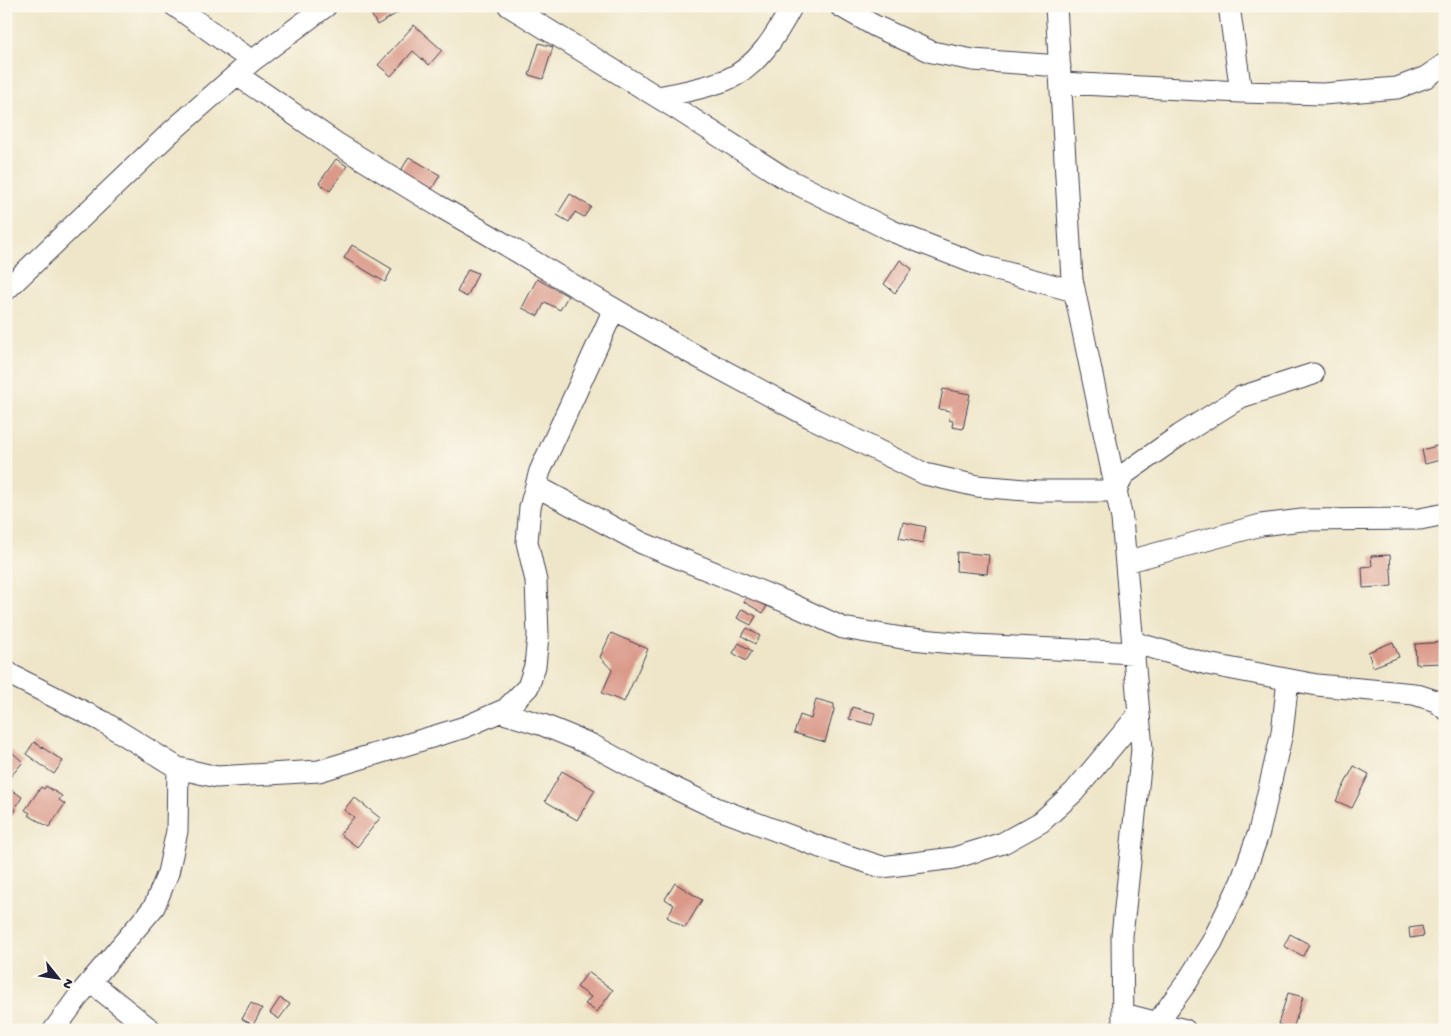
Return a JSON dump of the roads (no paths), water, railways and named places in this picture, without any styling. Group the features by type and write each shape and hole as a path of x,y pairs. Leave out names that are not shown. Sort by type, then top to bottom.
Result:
{"street":[{"path":"175,6 245,68 344,148 614,309 687,351 810,417 925,474 977,486 1038,491 1116,491"},
{"path":"6,290 14,269 245,68 326,6"},
{"path":"509,6 784,177 892,231 982,266 1074,291"},
{"path":"658,98 727,80 748,67 765,48 785,20 792,6"},
{"path":"840,6 875,26 932,52 1060,74 1241,92 1323,94 1397,88 1426,77 1445,64"},
{"path":"1056,6 1072,279 1122,519 1142,749 1122,936 1123,1022 1157,1023 1185,1030"},
{"path":"1229,6 1241,92"},
{"path":"6,671 102,721 178,768 217,777 319,771 465,727 506,709 528,687 535,666 538,636 536,581 527,542 530,507 540,471 614,309"},
{"path":"1116,491 1123,475 1180,435 1241,398 1313,374"},
{"path":"536,486 642,543 791,604 842,628 902,638 974,645 1133,647 1317,686 1414,694 1436,701 1445,709"},
{"path":"1126,562 1261,525 1302,520 1420,518 1445,514"},
{"path":"1157,1023 1187,982 1212,942 1241,882 1260,832 1282,733 1288,680"},
{"path":"500,712 544,725 592,745 649,776 716,808 820,847 882,867 954,858 1003,843 1041,822 1074,792 1139,714"},
{"path":"54,1030 91,982 154,907 168,873 177,831 178,768"},
{"path":"91,982 151,1030"}]}
